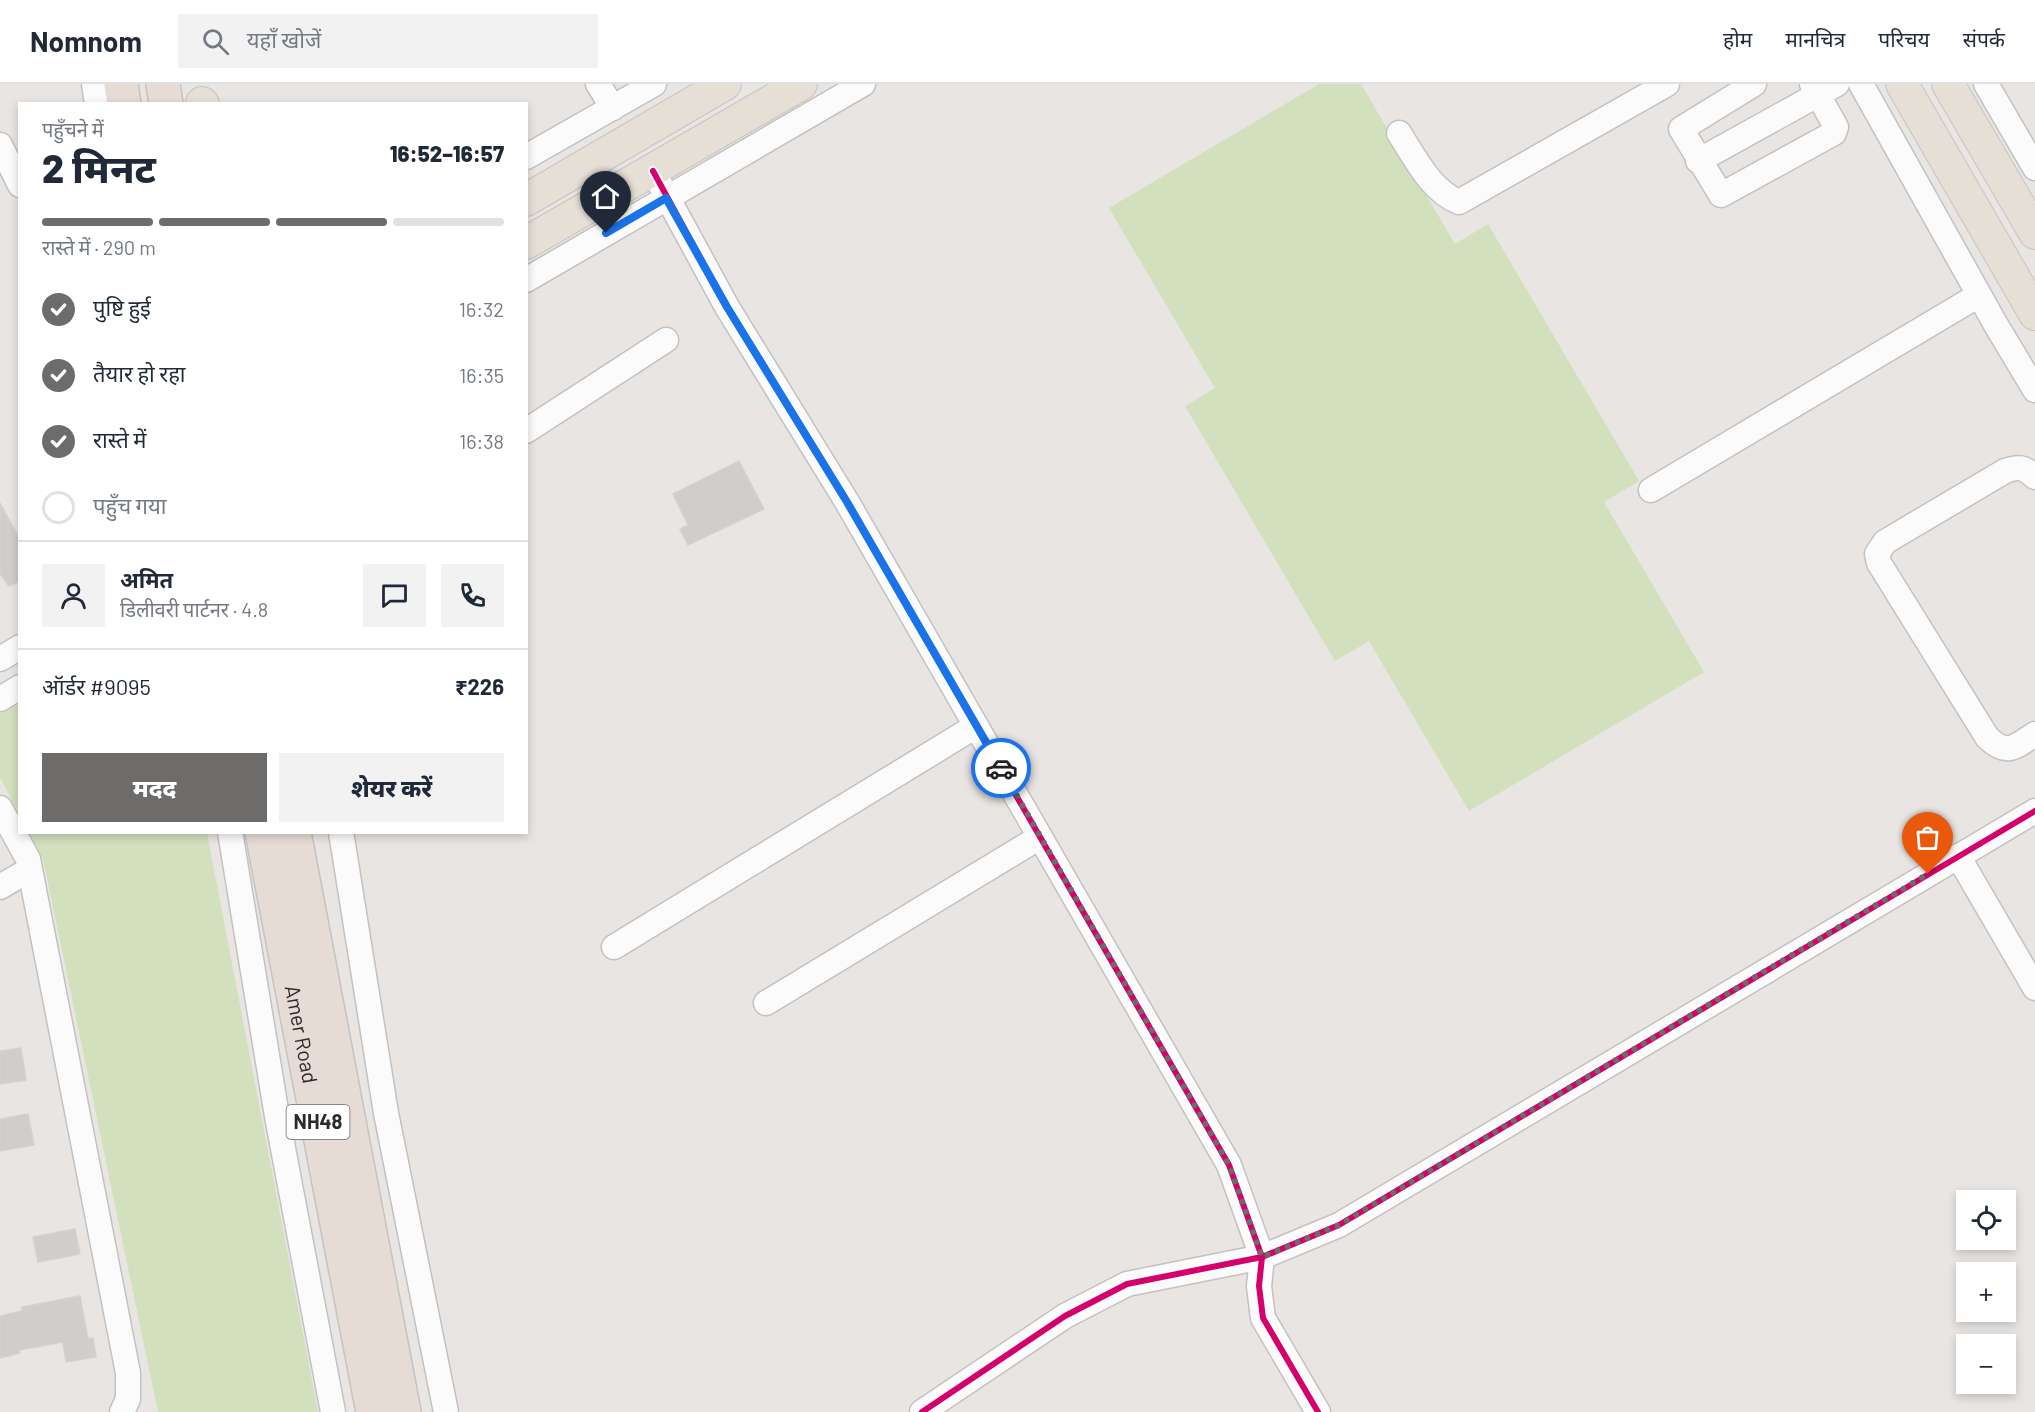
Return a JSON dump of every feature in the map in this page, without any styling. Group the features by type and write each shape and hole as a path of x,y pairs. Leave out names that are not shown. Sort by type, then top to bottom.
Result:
{"highway":[{"path":"121,84 124,102"},
{"path":"163,84 166,102"},
{"name":"Amer Road","path":"262,834 373,1412"},
{"name":"Amer Road","path":"294,834 404,1412"}],"main road":[{"path":"528,199 725,84"},
{"path":"528,242 659,184 801,84"},
{"path":"1902,84 2031,296"},
{"path":"1948,84 2035,233"},
{"path":"2005,182 2029,203 2035,205"}],"street":[{"path":"94,84 97,102"},
{"path":"198,84 202,102"},
{"path":"598,84 613,108"},
{"path":"528,156 654,84"},
{"path":"528,279 659,184 864,84"},
{"path":"1399,133 1424,173 1448,198 1459,202 1667,84"},
{"path":"1698,161 1822,88 1836,126 1834,133 1724,195 1718,194 1698,161 1681,129 1754,84"},
{"path":"1861,84 2035,390"},
{"path":"1986,84 2035,168"},
{"path":"0,145 18,181"},
{"path":"659,184 727,307 847,502 1229,1165 1262,1257 1259,1286 1263,1318 1318,1412"},
{"path":"1651,490 1979,295"},
{"path":"528,429 666,340"},
{"path":"2035,477 2025,468 2016,467 2005,471 1885,542 1877,554 1879,563 1987,737 1995,745 2004,749 2013,748 2035,734"},
{"path":"0,659 18,649"},
{"path":"0,699 18,688"},
{"path":"614,947 976,726"},
{"path":"0,808 28,859 129,1373 128,1399 122,1412"},
{"path":"922,1412 1065,1316 1127,1284 1262,1257 1339,1225 2035,811"},
{"path":"231,834 278,1122 333,1412"},
{"path":"341,834 386,1113 446,1412"},
{"path":"766,1004 1040,837"},
{"path":"1958,856 2035,988"},
{"path":"0,887 30,870"}],"green space":[{"path":"1319,84 1361,84 1455,244 1488,224 1639,481 1604,502 1704,672 1469,811 1369,641 1335,661 1185,406 1215,388 1109,208"},
{"path":"18,702 18,812 0,777 0,713"},
{"path":"30,834 207,834 318,1412 158,1412 43,859"}],"building":[{"path":"739,461 764,509 688,545 680,529 688,525 673,494"},
{"path":"0,503 18,536 18,582 9,586 0,574"},
{"path":"21,1048 26,1080 0,1084 0,1051"},
{"path":"28,1114 34,1145 0,1151 0,1119"},
{"path":"75,1229 80,1254 38,1262 33,1237"},
{"path":"80,1296 88,1339 93,1338 96,1357 66,1362 63,1342 19,1350 20,1353 0,1358 0,1316 22,1311 22,1307"}],"cycle path":[{"path":"653,171 727,307 847,502 1229,1165 1262,1257 1259,1286 1263,1318 1318,1412"},
{"path":"922,1412 1065,1316 1127,1284 1262,1257 1339,1225 2035,811"}],"way so far":[{"path":"1001,768 1229,1165 1262,1257 1339,1225 1928,874"}],"route":[{"path":"606,233 666,198 727,307 847,502 1001,768"}]}
